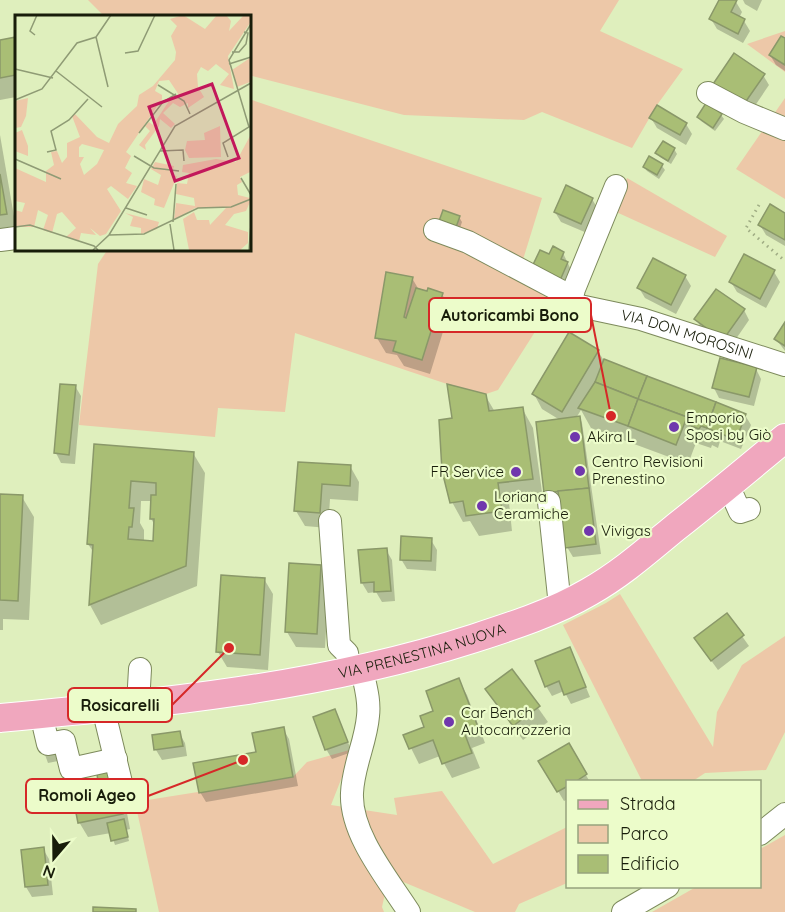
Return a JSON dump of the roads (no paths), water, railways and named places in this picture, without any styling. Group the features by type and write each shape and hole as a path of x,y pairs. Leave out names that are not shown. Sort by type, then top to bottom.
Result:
{"main road":[{"name":"VIA PRENESTINA NUOVA","path":"0,718 192,698 356,671 441,649 503,628 560,606 592,590 623,570 785,438"}],"street":[{"path":"708,93 744,112 785,129"},
{"path":"572,297 616,186"},
{"name":"VIA DON MOROSINI","path":"435,230 468,242 572,297 575,305 581,308 641,320 785,365"},
{"path":"0,240 15,238"},
{"path":"728,485 740,514"},
{"path":"549,502 560,606"},
{"path":"330,521 339,645 347,653 368,698 368,716 353,785 354,810 358,828 365,842 409,912"},
{"path":"138,704 140,669"},
{"path":"103,708 125,799"},
{"path":"41,714 48,744 64,741 70,769 116,759"},
{"path":"761,832 785,814"},
{"path":"623,912 665,888"}],"place":[{"name":"Autoricambi Bono","path":"611,416"},
{"name":"Emporio Sposi by Giò","path":"674,427"},
{"name":"Akira L","path":"575,437"},
{"name":"Centro Revisioni Prenestino","path":"580,471"},
{"name":"FR Service","path":"516,472"},
{"name":"Loriana Ceramiche","path":"482,506"},
{"name":"Vivigas","path":"589,531"},
{"name":"Rosicarelli","path":"229,648"},
{"name":"Car Bench Autocarrozzeria","path":"449,722"},
{"name":"Romoli Ageo","path":"243,760"}]}
